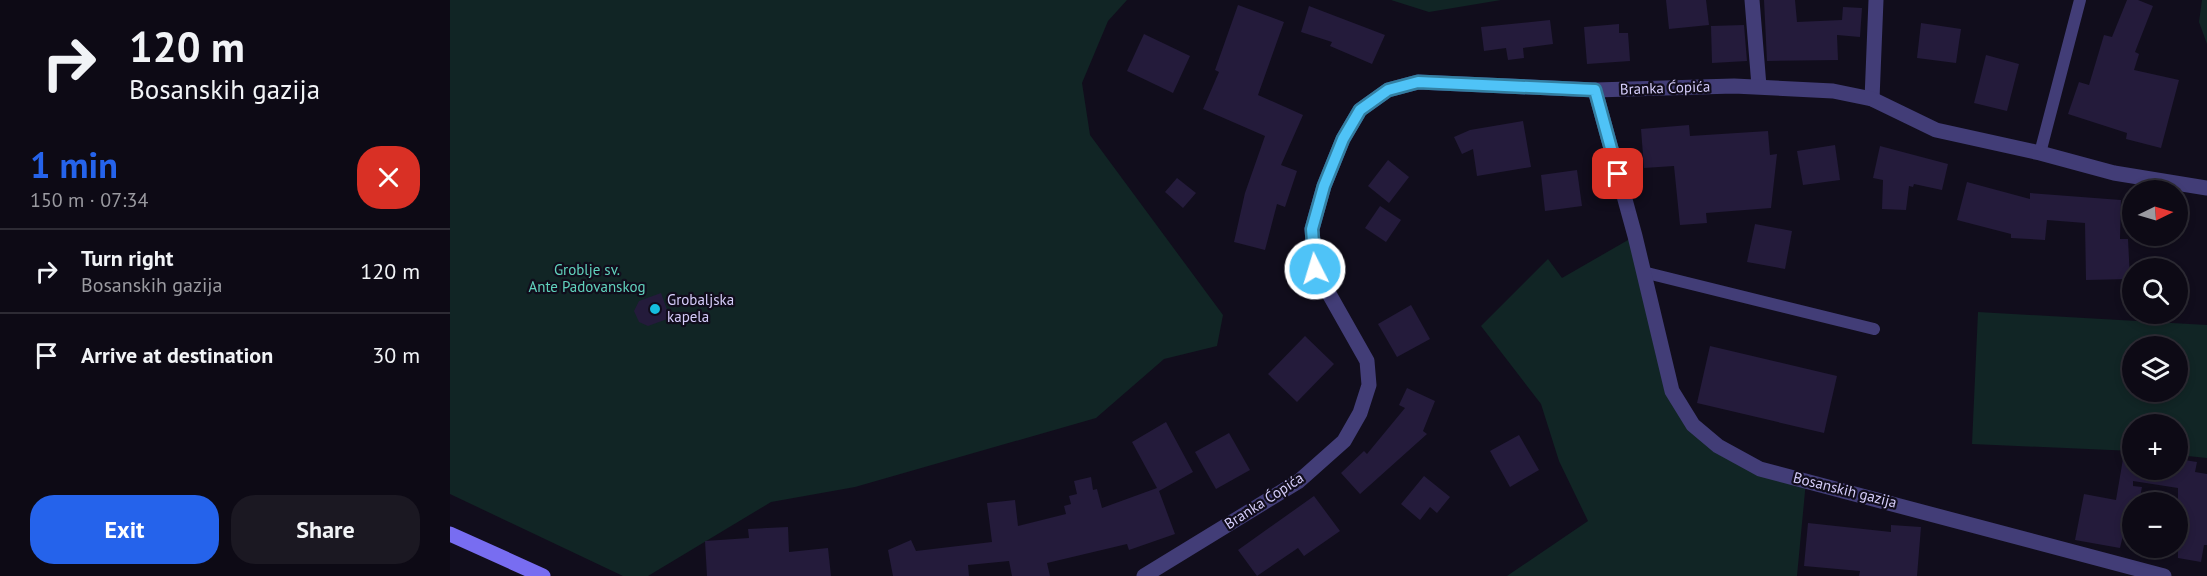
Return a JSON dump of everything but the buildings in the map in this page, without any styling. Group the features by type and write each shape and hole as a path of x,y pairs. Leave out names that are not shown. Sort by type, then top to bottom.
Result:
{"street":[{"path":"1752,0 1759,86"},
{"path":"1872,99 1876,0"},
{"name":"Branka Ćopića","path":"1144,576 1299,481 1344,441 1360,413 1369,385 1367,361 1315,269 1312,229 1324,186 1343,139 1360,110 1388,90 1418,82 1595,90 1759,86 1833,91 1872,99 1936,130 2040,153 2114,173 2207,188"},
{"name":"Bosanskih gazija","path":"1595,90 1643,272 1671,391 1693,425 1741,459 1760,469 2164,576"},
{"path":"450,534 543,576"}],"lane":[{"path":"2040,153 2080,0"},
{"path":"1643,272 1874,329"}],"green space":[{"name":"Groblje sv. Ante Padovanskog","path":"450,0 1127,0 1108,21 1082,83 1090,135 1223,315 1217,346 1164,359 1096,418 855,487 771,502 648,576 623,576 450,494"},
{"path":"1391,0 1501,0 1429,12"},
{"path":"2202,0 2207,0 2207,44 2199,22"},
{"path":"1635,236 1671,391 1718,446 1806,481 1797,576 1507,576 1588,521 1559,461 1541,404 1481,326 1548,259 1562,278"},
{"path":"1978,312 2122,320 2122,324 2207,325 2207,458 2188,456 2188,414 2122,414 2122,451 1972,444"}],"place":[{"name":"Grobaljska kapela","path":"655,309"}],"route":[{"path":"1315,269 1312,229 1324,186 1343,139 1360,110 1388,90 1418,82 1595,90 1618,174"}]}
